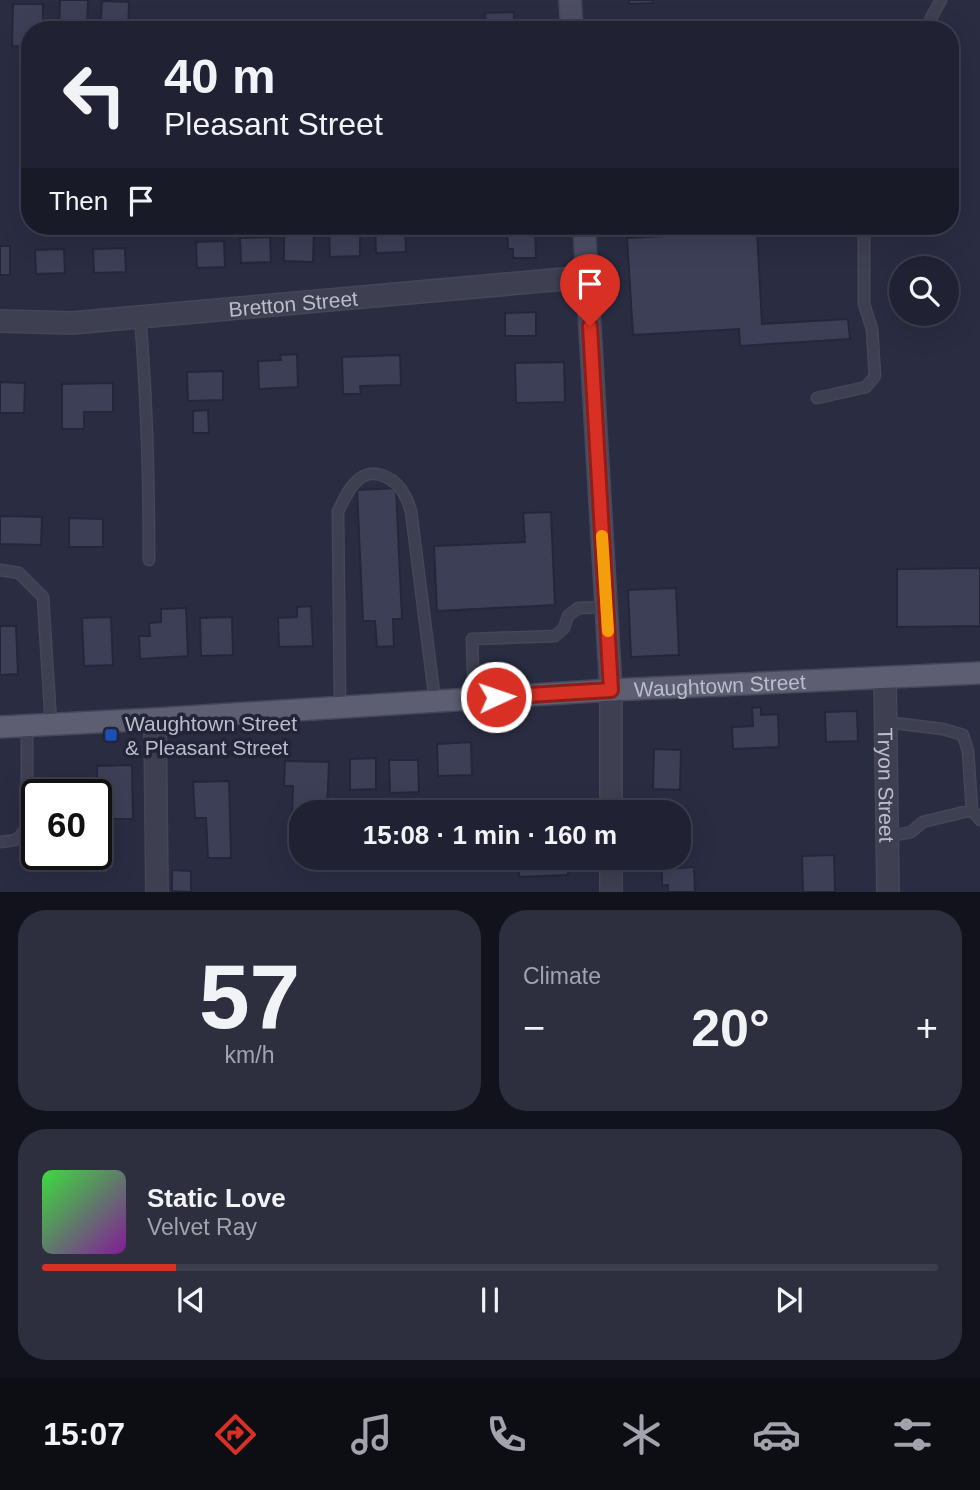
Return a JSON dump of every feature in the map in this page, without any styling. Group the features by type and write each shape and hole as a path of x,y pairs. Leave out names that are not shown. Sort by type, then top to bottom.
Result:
{"main road":[{"name":"Waughtown Street","path":"0,727 611,690 980,673"}],"street":[{"path":"570,0 571,21"},
{"path":"585,235 611,690 611,800"},
{"name":"Bretton Street","path":"0,321 72,323 587,277"},
{"name":"Tryon Street","path":"886,678 888,891"},
{"path":"155,719 157,891"},
{"path":"611,870 611,891"}],"lane":[{"path":"930,21 941,0"},
{"path":"817,398 866,387 875,376 872,328 864,304 864,235"},
{"path":"140,317 149,466 149,560"},
{"path":"341,707 338,511 349,490 361,477 373,473 388,477 405,493 411,511 435,701"},
{"path":"1,570 19,573 43,597 51,724"},
{"path":"474,699 472,639 555,636 564,628 568,616 578,608 607,607"},
{"path":"886,722 943,729 962,735 968,751 972,810 980,820"},
{"path":"0,842 15,841 27,826 27,725"},
{"path":"887,836 911,832 923,822 972,810"}],"building":[{"path":"60,0 88,0 87,21 59,21"},
{"path":"629,0 653,0 653,3 629,4"},
{"path":"102,1 129,2 128,21 101,21"},
{"path":"13,4 43,4 43,21 21,21 21,46 12,46"},
{"path":"514,12 514,21 485,21 485,13"},
{"path":"284,235 314,235 313,262 284,261"},
{"path":"329,235 360,235 360,256 330,257"},
{"path":"375,235 405,235 406,252 376,253"},
{"path":"507,235 535,235 536,258 513,258 513,249 508,249"},
{"path":"757,235 762,324 848,319 850,339 740,346 739,329 633,335 627,238"},
{"path":"270,237 271,262 241,263 240,238"},
{"path":"224,241 225,267 197,268 196,242"},
{"path":"0,246 10,246 10,275 0,275"},
{"path":"125,248 126,272 94,273 93,249"},
{"path":"64,249 65,273 36,274 35,250"},
{"path":"536,312 536,336 505,336 505,313"},
{"path":"297,354 298,387 259,389 258,361 281,360 280,355"},
{"path":"400,355 401,385 360,386 361,394 343,394 342,357"},
{"path":"564,362 565,402 516,403 515,363"},
{"path":"223,371 223,400 188,401 187,372"},
{"path":"0,382 25,383 24,413 0,413"},
{"path":"113,383 113,412 84,412 84,429 62,429 62,384"},
{"path":"208,410 209,433 193,433 193,411"},
{"path":"396,488 402,619 393,619 394,646 377,647 375,621 363,621 357,490"},
{"path":"551,512 555,605 437,611 434,546 525,542 523,513"},
{"path":"0,516 42,517 41,545 0,544"},
{"path":"69,518 103,519 103,547 69,547"},
{"path":"980,568 980,626 897,627 897,569"},
{"path":"676,588 679,655 631,657 628,590"},
{"path":"311,606 313,646 279,647 278,618 297,617 297,607"},
{"path":"186,608 188,656 140,659 139,636 150,636 149,623 161,622 161,609"},
{"path":"111,617 113,665 84,666 82,618"},
{"path":"232,617 233,655 201,656 200,618"},
{"path":"0,626 16,626 18,674 0,675"},
{"path":"761,707 761,715 778,714 779,747 733,749 732,727 753,726 752,708"},
{"path":"857,711 858,741 826,742 825,712"},
{"path":"471,742 472,775 438,776 437,744"},
{"path":"654,749 681,750 680,790 653,789"},
{"path":"376,758 376,789 350,790 350,759"},
{"path":"389,760 418,760 419,792 390,793"},
{"path":"285,761 329,762 327,800 293,800 293,786 284,786"},
{"path":"132,765 133,819 112,819 112,779 97,779 97,766"},
{"path":"229,781 231,858 208,858 206,818 195,818 193,782"},
{"path":"834,855 835,892 803,892 802,856"},
{"path":"694,867 695,892 668,892 668,885 662,886 662,870 691,870"},
{"path":"172,870 191,871 191,892 172,891"},
{"path":"519,870 568,870 568,875 519,877"}],"slow traffic":[{"path":"602,536 608,631"}],"place":[{"name":"Waughtown Street & Pleasant Street","path":"111,735"}],"route":[{"path":"496,697 611,690 590,326"}]}
